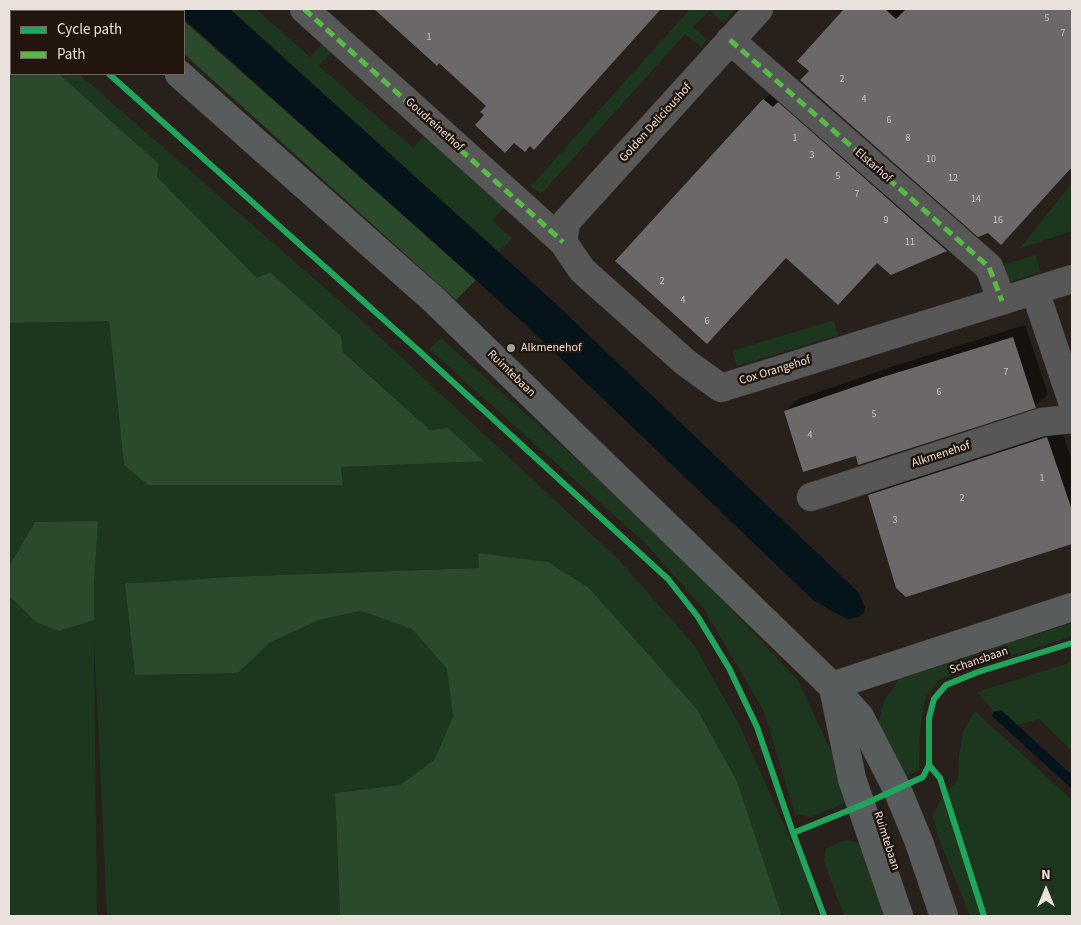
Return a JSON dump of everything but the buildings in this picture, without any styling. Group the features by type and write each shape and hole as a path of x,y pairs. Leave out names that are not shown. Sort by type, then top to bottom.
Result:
{"street":[{"name":"Goudreinethof","path":"304,9 563,242"},
{"name":"Golden Delicioushof","path":"563,242 566,222 759,9"},
{"name":"Elstarhof","path":"730,40 989,267 1002,301"},
{"name":"Ruimtebaan","path":"180,75 434,300 832,686 860,717 897,789 919,842 944,916"},
{"name":"Cox Orangehof","path":"563,242 582,270 685,362 721,388 1072,279"},
{"path":"1035,292 1072,401"},
{"name":"Alkmenehof","path":"811,497 1042,422 1072,419"},
{"name":"Schansbaan","path":"832,686 1072,607"},
{"name":"Ruimtebaan","path":"832,686 852,779 899,916"}],"green space":[{"path":"228,9 256,9 310,57 324,42 332,51 319,66 413,148 426,134 506,206 492,220 512,238 499,252"},
{"path":"690,9 735,9 723,23 710,10 693,27 707,39 701,47 685,34 541,194 531,186"},
{"path":"185,22 476,280 456,300 185,55"},
{"path":"9,47 10,75 60,75 159,164 157,177 257,278 270,272 341,336 343,352 430,430 448,428 484,461 341,467 343,485 148,485 124,465 109,321 9,323"},
{"path":"60,75 80,75 356,315 618,559 694,645 740,726 805,872 818,916 782,916 737,781 697,709 589,588 478,554 480,568 227,577 125,583 238,673 269,643 319,620 361,611 412,629 448,669 453,717 434,760 400,785 335,793 340,916 107,916 94,640 97,916 9,916 9,596 36,622 94,620 94,583 35,522 9,566 9,323 109,320 124,465 343,484 341,467 483,460 448,428 430,430 343,351 341,336 270,272 257,278 157,177 159,164"},
{"path":"1072,183 1072,231 1019,249"},
{"path":"1035,255 1041,272 1005,283 1000,266"},
{"path":"834,320 838,335 737,366 732,351"},
{"path":"441,338 659,533 798,680 835,760 848,802 811,817 795,814 764,712 704,609 646,544 429,349"},
{"path":"98,521 94,620 59,631 36,622 9,596 9,566 35,522"},
{"path":"478,553 548,562 589,588 697,709 737,781 782,916 340,916 335,793 400,785 434,760 453,717 447,669 412,629 361,611 319,620 269,643 238,673 135,675 125,583 227,577 479,568"},
{"path":"1072,623 1072,636 940,679 925,698 920,732 919,770 904,777 878,724 883,703 899,679"},
{"path":"1072,662 1072,751 1039,719 1018,725 1001,710 994,712 977,692"},
{"path":"975,711 1072,800 1072,916 970,916 937,834 933,816 940,800 958,779 963,731"},
{"path":"846,840 860,843 890,916 844,916 824,861 826,848"}],"shaded area":[{"path":"172,9 230,9 558,306 858,592 865,607 864,613 858,617 848,619 812,599 526,325 185,20 185,10"},
{"path":"1001,710 1072,775 1072,789 992,716 994,712"}],"marked path":[{"path":"304,9 563,242"},
{"path":"730,40 989,267 1002,301"}],"cycle path":[{"path":"110,75 419,351 668,579 698,617 729,668 757,727 824,916"},
{"path":"793,833 862,805 923,777 929,765 929,718 934,699 946,685 978,672 1072,643"},
{"path":"929,765 940,778 984,916"}],"place":[{"name":"Alkmenehof","path":"511,348"}]}
